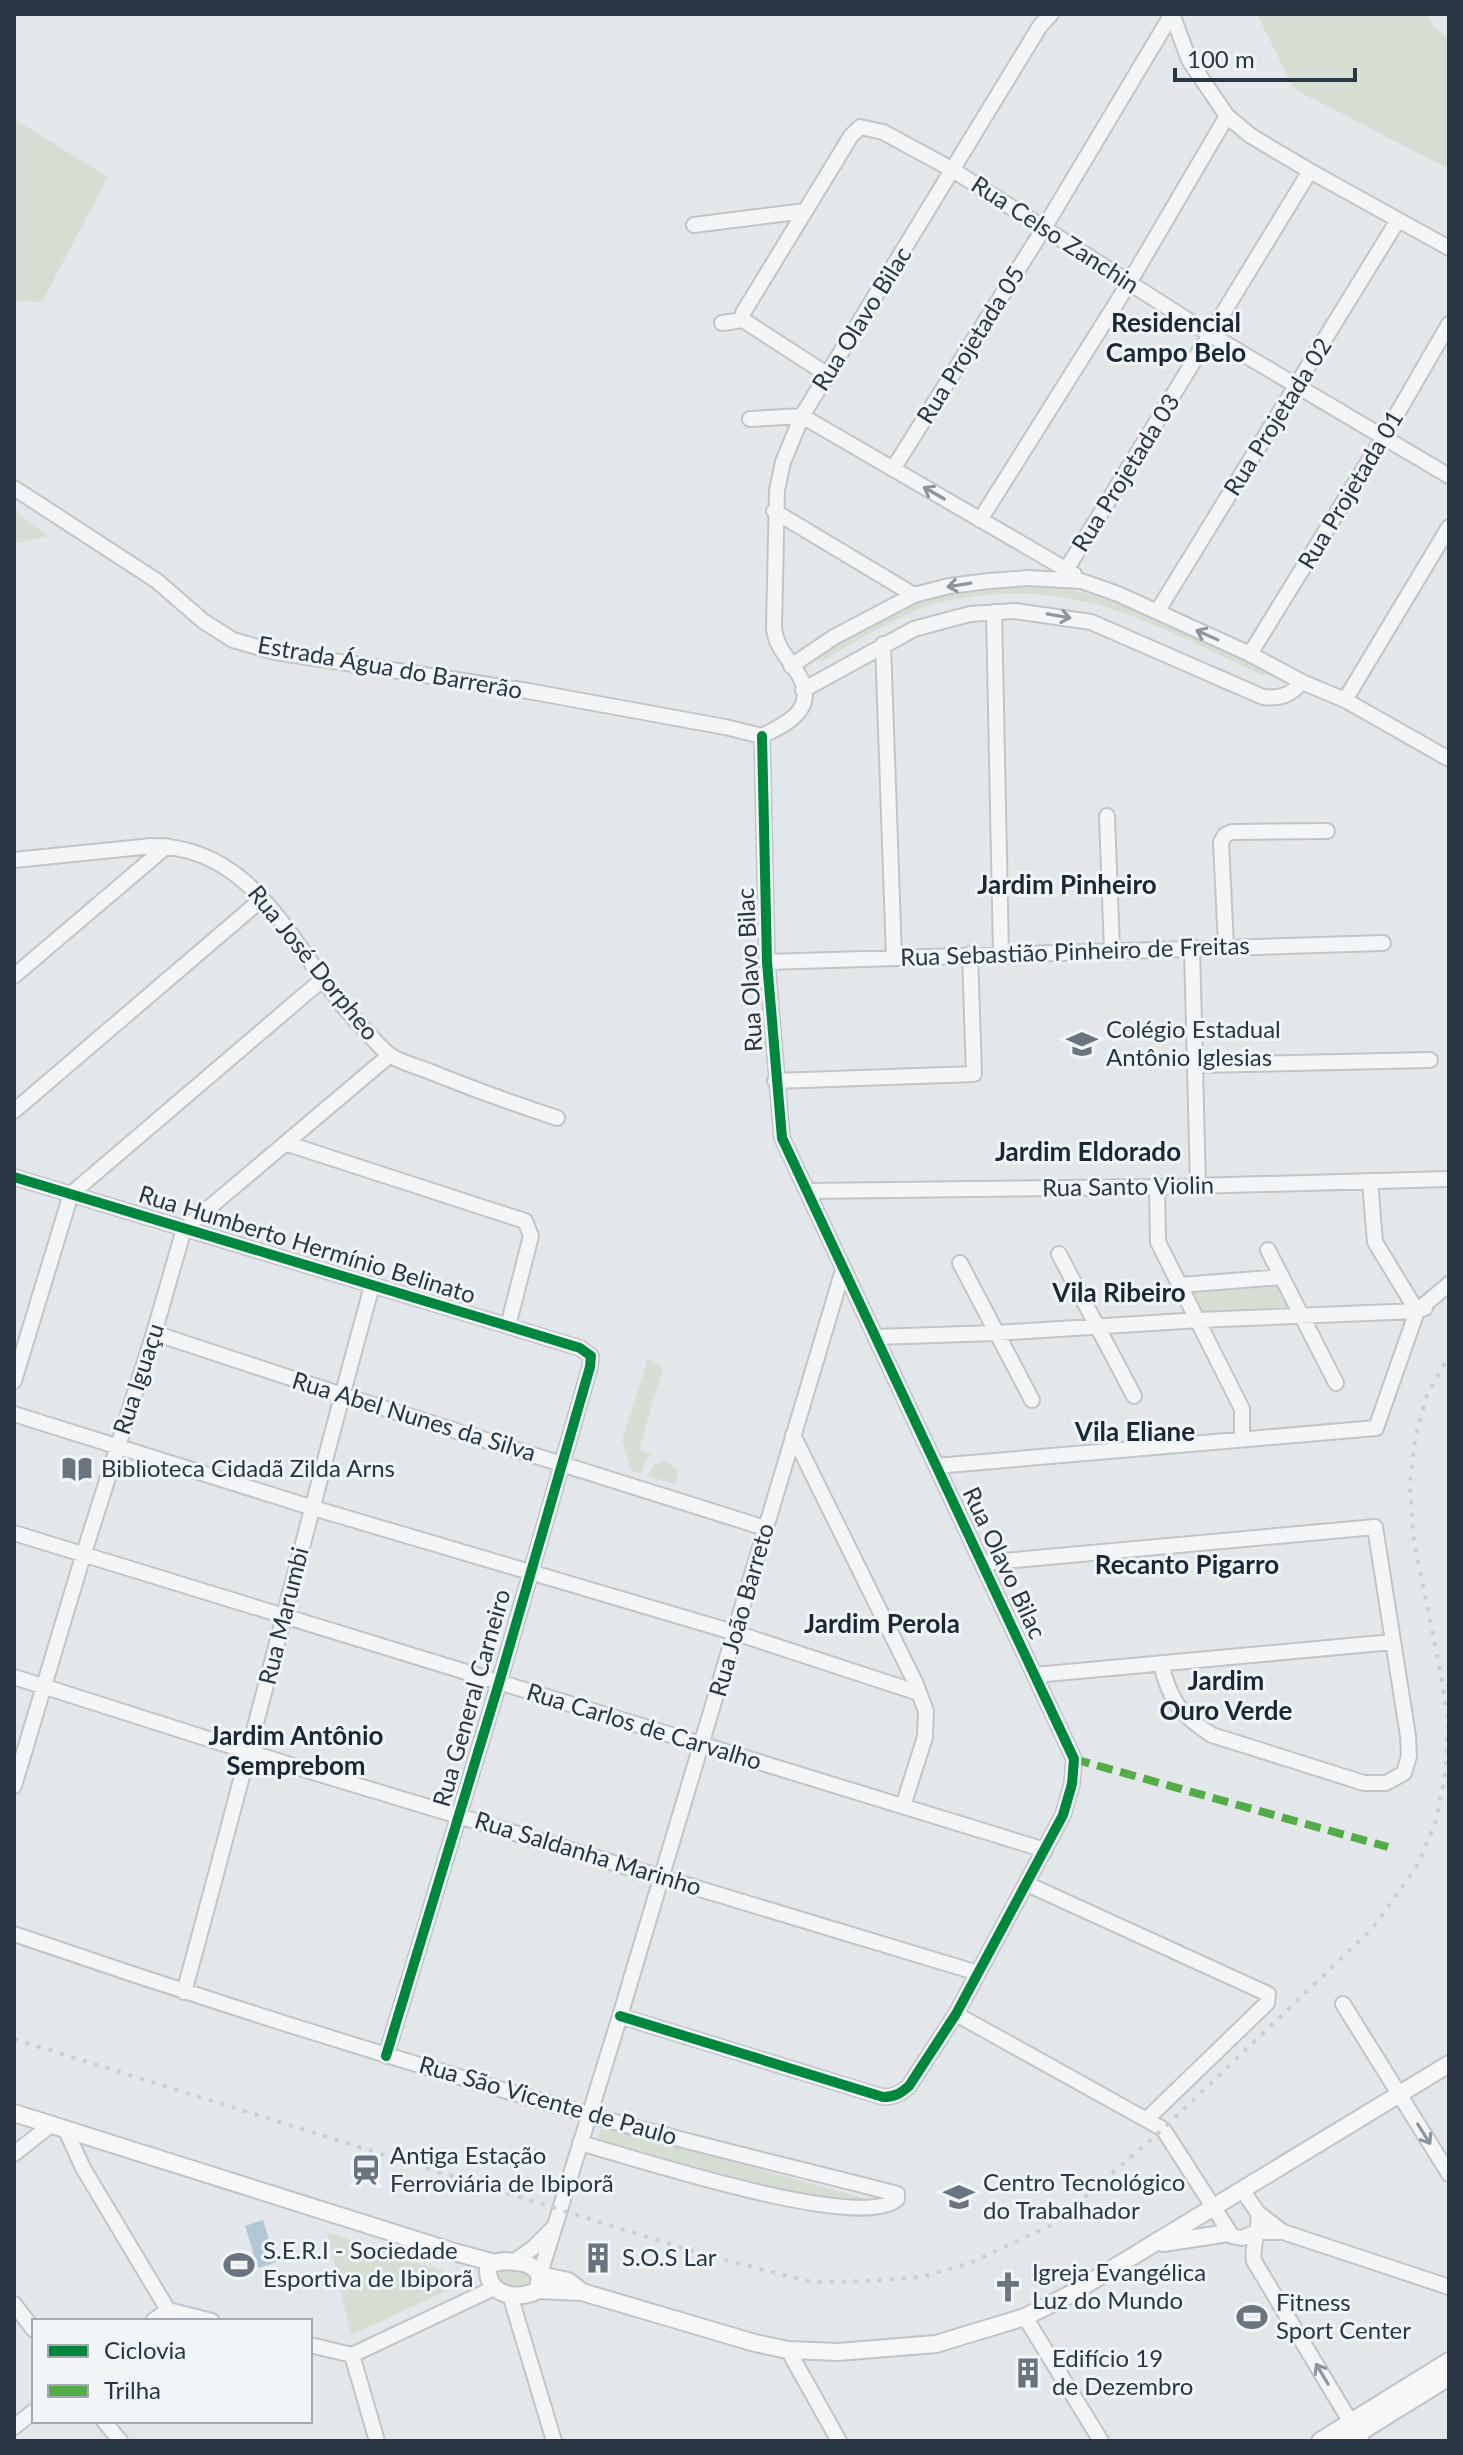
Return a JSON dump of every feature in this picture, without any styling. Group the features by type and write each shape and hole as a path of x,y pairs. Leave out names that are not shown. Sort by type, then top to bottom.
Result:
{"main road":[{"path":"14,2113 454,2252 492,2275 510,2295 537,2283 582,2292 725,2335 788,2350 838,2352 936,2344 1025,2317 1153,2245 1449,2064"},
{"path":"1153,2245 1228,2233"},
{"path":"492,2275 513,2262 530,2264 537,2283"},
{"path":"1354,2434 1449,2361"},
{"path":"1320,2441 1354,2434 1449,2377"}],"street":[{"name":"Rua Olavo Bilac","path":"803,690 800,677 778,646 774,628 774,511 783,462 802,416 953,170 1040,20 1051,14"},
{"path":"1172,14 1189,60 1227,116 1251,136 1449,248"},
{"name":"Rua Projetada 05","path":"893,469 1044,228 1172,14"},
{"path":"980,520 1129,283 1227,116"},
{"name":"Rua Celso Zanchin","path":"805,211 851,136 863,127 883,132 953,170 1211,335 1449,476"},
{"name":"Rua Projetada 03","path":"1066,570 1310,171"},
{"path":"694,225 805,211"},
{"path":"743,320 743,313 805,211"},
{"name":"Rua Projetada 02","path":"1157,612 1398,220"},
{"path":"722,323 743,320 828,375"},
{"name":"Rua Projetada 01","path":"1250,654 1449,324"},
{"path":"750,419 802,416 1066,570 1250,654 1447,754"},
{"name":"Estrada Água do Barrerão","path":"14,488 157,581 203,621 233,640 275,652 543,694 762,736"},
{"path":"774,511 914,595"},
{"path":"1345,700 1449,527"},
{"path":"791,666 834,637 914,595 949,586 1028,578 1065,579 1099,586"},
{"path":"762,736 795,718 803,704 803,690 883,644 914,629 951,618 994,612 1047,614 1091,622 1263,697 1292,693 1302,682"},
{"path":"994,612 1001,953"},
{"path":"883,644 894,957"},
{"name":"Rua Olavo Bilac","path":"620,2016 883,2097 892,2097 909,2086 956,2014 1063,1815 1072,1784 1074,1759 782,1138 767,962 762,736"},
{"path":"1107,816 1112,950"},
{"path":"1226,946 1221,842 1225,835 1232,832 1327,831"},
{"path":"14,976 167,846"},
{"name":"Rua José Dorpheo","path":"14,860 167,846 216,860 248,883 301,945 359,1024 390,1055 484,1094 557,1118"},
{"path":"14,1111 262,899"},
{"name":"Rua Sebastião Pinheiro de Freitas","path":"767,962 1383,943"},
{"path":"1192,947 1198,1186"},
{"path":"775,1081 974,1074 970,954"},
{"path":"14,1381 71,1194 323,979"},
{"path":"184,1229 390,1055"},
{"path":"1196,1065 1430,1060"},
{"path":"288,1144 525,1221 531,1236 508,1326"},
{"name":"Rua Humberto Hermínio Belinato","path":"14,1177 589,1352"},
{"name":"Rua Santo Violin","path":"807,1191 1157,1187 1449,1179"},
{"path":"1370,1181 1375,1242 1417,1311"},
{"path":"1157,1187 1157,1238 1242,1409 1242,1438"},
{"name":"Rua Iguaçu","path":"14,1786 184,1229"},
{"path":"1268,1250 1336,1383"},
{"path":"1059,1254 1134,1396"},
{"path":"960,1263 1032,1400"},
{"name":"Rua João Barreto","path":"522,2331 736,1633 843,1270"},
{"path":"1180,1285 1282,1277"},
{"path":"936,1466 1376,1428 1417,1311 1449,1284"},
{"name":"Rua Marumbi","path":"184,1992 250,1752 310,1507 372,1286"},
{"path":"875,1337 1417,1311 1449,1297"},
{"name":"Rua Abel Nunes da Silva","path":"154,1333 765,1528"},
{"name":"Rua General Carneiro","path":"386,2056 499,1683 590,1367 589,1352"},
{"path":"14,1414 310,1507 736,1633 919,1693"},
{"path":"793,1435 926,1711 925,1737 903,1806"},
{"path":"982,1563 1375,1527 1409,1756 1404,1773 1386,1783 1364,1783 1212,1735 1190,1721 1173,1701 1161,1663"},
{"name":"Rua Carlos de Carvalho","path":"14,1533 1045,1850"},
{"path":"1035,1675 1393,1642"},
{"name":"Rua Saldanha Marinho","path":"14,1677 250,1752 978,1973"},
{"path":"1027,1884 1265,1992 1269,1997 1267,2003 1147,2119"},
{"name":"Rua São Vicente de Paulo","path":"14,1934 386,2056 589,2115 897,2194 897,2201 888,2206 851,2208 797,2202 580,2143"},
{"path":"1343,2004 1449,2174"},
{"path":"956,2014 1163,2129 1228,2233 1242,2238 1256,2232 1283,2232 1449,2287"},
{"path":"14,2154 58,2126 168,2310 204,2319"},
{"path":"1243,2191 1258,2213 1283,2232"},
{"path":"1258,2213 1259,2224 1252,2252 1254,2261 1354,2434"},
{"path":"513,2262 533,2248 556,2225"},
{"path":"312,2345 352,2355 492,2275"},
{"path":"510,2295 554,2441"},
{"path":"14,2304 32,2327"},
{"path":"156,2319 168,2310"},
{"path":"1025,2317 1101,2441"},
{"path":"788,2350 839,2441"},
{"path":"352,2355 377,2441"},
{"path":"14,2427 32,2413"},
{"path":"106,2423 120,2441"}],"shaded area":[{"path":"1257,14 1428,14 1434,27 1449,38 1449,169 1294,89"},
{"path":"14,119 108,177 42,302 14,301"},
{"path":"14,510 48,536 14,544"},
{"path":"1026,584 1063,588 1121,602 1275,671 1276,676 1262,675 1159,627 1091,603 1055,596 1018,594 971,597 930,605 884,626 821,662 814,659 873,621 915,603 955,592"},
{"path":"1277,1281 1295,1311 1205,1317 1191,1287"},
{"path":"648,1358 663,1368 639,1449 651,1455 641,1474 631,1470 622,1441"},
{"path":"666,1461 677,1469 676,1484 648,1476 653,1465"},
{"path":"602,2126 871,2200 823,2202 596,2144"},
{"path":"327,2232 470,2280 351,2335"},
{"path":"502,2268 525,2270 533,2276 531,2286 524,2290 504,2289 495,2274"}],"water":[{"path":"263,2220 276,2262 258,2268 245,2226"}],"railway":[{"path":"14,2039 705,2255 812,2282 921,2277 970,2263 1054,2224 1163,2129 1373,1928 1418,1864 1436,1821 1446,1770 1448,1719 1413,1536 1410,1482 1415,1439 1427,1395 1449,1355"}],"marked path":[{"path":"1074,1759 1388,1847"}],"cycle path":[{"path":"620,2016 883,2097 898,2094 909,2086 956,2014 1063,1815 1072,1784 1074,1759 782,1138 767,962 762,736"},
{"path":"14,1177 580,1348 591,1356 499,1683 386,2056"}],"place":[{"name":"Colégio Estadual Antônio Iglesias","path":"1082,1044"},
{"name":"Biblioteca Cidadã Zilda Arns","path":"77,1469"},
{"name":"Antiga Estação Ferroviária de Ibiporã","path":"366,2170"},
{"name":"Centro Tecnológico do Trabalhador","path":"959,2197"},
{"name":"S.O.S Lar","path":"598,2258"},
{"name":"S.E.R.I - Sociedade Esportiva de Ibiporã","path":"239,2265"},
{"name":"Igreja Evangélica Luz do Mundo","path":"1008,2287"},
{"name":"Fitness Sport Center","path":"1252,2317"},
{"name":"Edifício 19 de Dezembro","path":"1028,2373"}],"district":[{"name":"Residencial Campo Belo","path":"1176,338"},
{"name":"Jardim Pinheiro","path":"1067,885"},
{"name":"Jardim Eldorado","path":"1088,1152"},
{"name":"Vila Ribeiro","path":"1119,1293"},
{"name":"Vila Eliane","path":"1135,1432"},
{"name":"Recanto Pigarro","path":"1187,1565"},
{"name":"Jardim Perola","path":"882,1624"},
{"name":"Jardim Ouro Verde","path":"1226,1696"},
{"name":"Jardim Antônio Semprebom","path":"296,1751"}]}
